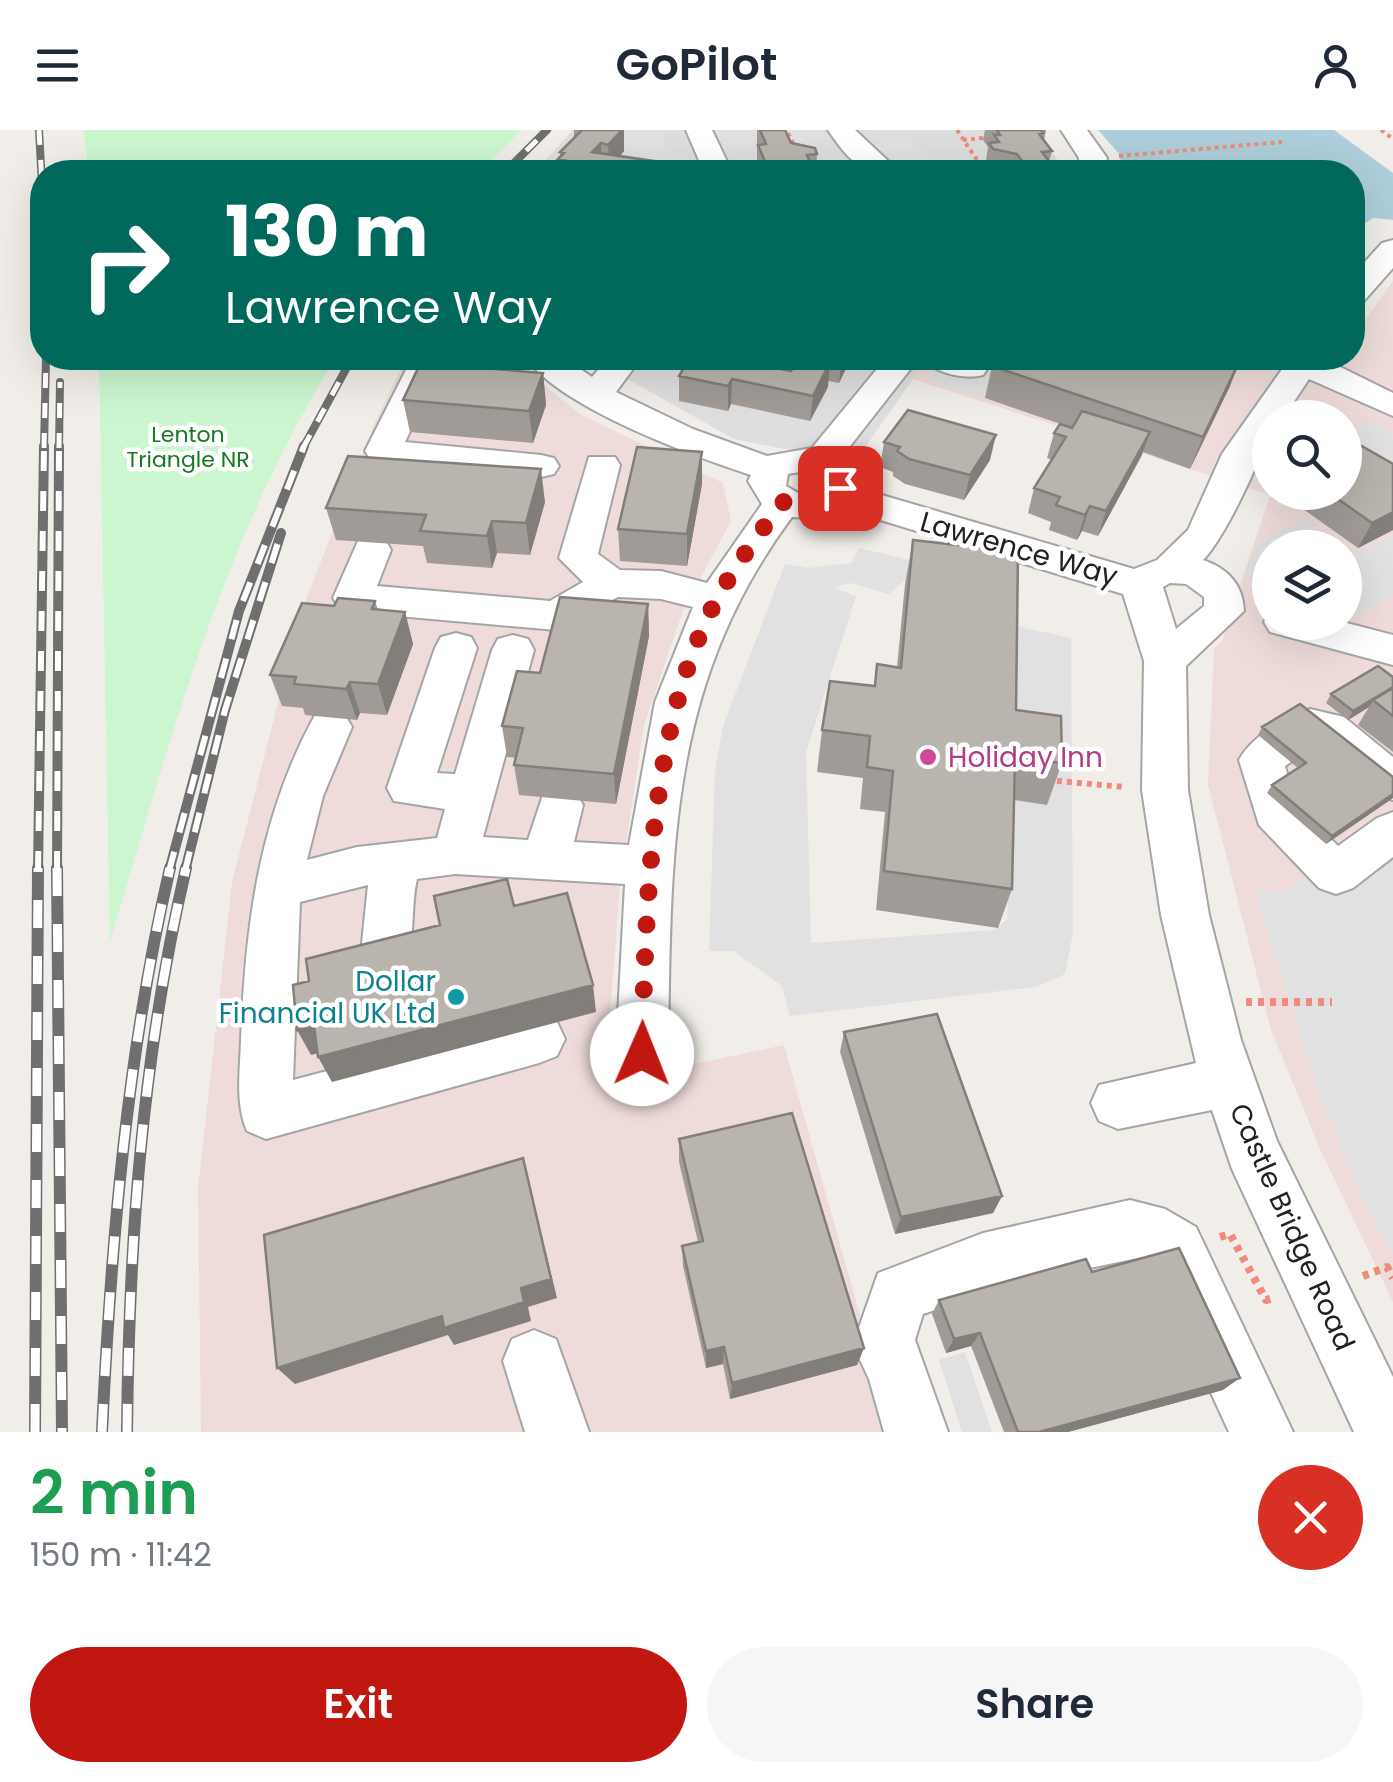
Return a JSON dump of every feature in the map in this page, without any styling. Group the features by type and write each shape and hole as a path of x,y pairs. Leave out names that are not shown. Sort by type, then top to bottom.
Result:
{"street":[{"path":"699,130 713,160"},
{"path":"841,130 870,160"},
{"path":"1074,130 1093,160"},
{"path":"1365,280 1393,249"},
{"path":"435,370 383,451 541,466"},
{"name":"Lawrence Way","path":"559,370 596,396 814,506 828,478 1155,588"},
{"path":"596,396 616,370"},
{"path":"828,478 896,370"},
{"path":"1252,614 1211,603 1168,620 1155,588 1204,537 1240,454 1297,370"},
{"path":"1323,370 1393,406"},
{"path":"602,465 578,558 611,583"},
{"path":"642,1054 650,866 685,675 716,600 777,486"},
{"path":"1166,662 1211,603 1204,537"},
{"path":"372,550 352,598 556,616 611,583 661,585 716,600"},
{"name":"Castle Bridge Road","path":"1155,588 1166,662 1166,790 1185,915 1205,1002 1252,1150 1387,1432"},
{"path":"1354,640 1393,650"},
{"path":"456,648 410,788 472,794"},
{"path":"455,855 513,650"},
{"path":"1393,782 1330,730 1310,726 1261,760 1274,812 1336,874 1393,831"},
{"path":"330,727 297,806 279,887 268,966 266,1113 539,1039"},
{"path":"546,860 560,805"},
{"path":"279,887 398,862 455,855 650,866"},
{"path":"386,953 387,904 398,862"},
{"path":"1118,1103 1228,1082"},
{"path":"916,1432 896,1367 883,1344 899,1294 926,1280 1011,1255 1145,1230 1175,1248 1261,1432"},
{"path":"534,1361 556,1432"}],"path":[{"path":"957,130 978,160"},
{"path":"1381,130 1393,138"},
{"path":"788,132 800,158"},
{"path":"964,140 997,137"},
{"path":"1121,156 1282,142"},
{"path":"766,383 773,372 787,374"},
{"path":"1028,778 1107,785"},
{"path":"1205,1002 1332,1002"}],"shaded area":[{"path":"573,130 1035,130 1058,160 546,160"},
{"path":"600,130 662,130 666,150 688,155 686,160 643,160 645,154 589,143"},
{"path":"715,130 821,130 825,140 722,148"},
{"path":"904,138 934,160 893,160 872,145"},
{"path":"1393,281 1393,1302 1320,1149 1271,1030 1208,785 1214,648 1222,641 1252,550 1252,640 1362,640 1362,530 1258,530 1265,510 1362,510 1362,400 1252,400 1252,489 912,379 919,370 1365,370 1365,320"},
{"path":"400,370 526,370 580,414 723,483 731,521 683,611 644,725 620,884 605,1083 784,1045 893,1432 201,1432 198,1188 232,882 301,613 374,424"},
{"path":"611,370 920,370 854,463 734,439"},
{"path":"933,370 1005,370 985,398 925,380"},
{"path":"1373,422 1393,434 1393,492 1362,471 1362,426"},
{"path":"1305,519 1321,530 1283,530"},
{"path":"1393,535 1393,595 1362,613 1362,550"},
{"path":"859,548 917,562 909,577 889,594 850,583 834,588 856,596 806,752 811,943 994,930 1007,920 1012,801 1006,624 1071,638 1073,933 1065,974 1036,987 790,1016 782,986 734,951 709,951 715,771 723,726 785,564 808,568 851,563"},
{"path":"1252,556 1252,579 1244,577"},
{"path":"1393,817 1393,1254 1361,1195 1320,1095 1255,891 1285,892"},
{"path":"965,1352 992,1432 962,1432 939,1360"}],"green space":[{"path":"84,130 522,130 491,160 87,160"},
{"name":"Lenton Triangle NR","path":"99,370 329,370 261,496 231,568 178,716 110,942"}],"water":[{"path":"1098,130 1334,130 1393,173 1393,220 1373,218 1365,223 1365,160 1120,160"}],"building":[{"path":"582,130 622,130 608,145 601,143 592,152 647,160 563,160 558,159 564,153 560,152"},
{"path":"760,130 785,130 791,143 815,148 817,154 807,155 809,160 764,160 758,145 766,144"},
{"path":"997,130 1041,130 1043,133 1039,134 1052,151 1042,152 1048,160 1021,160 1017,154 993,149 989,143 999,142 994,135 1000,135"},
{"path":"417,370 543,373 529,411 403,400"},
{"path":"683,370 826,370 813,396 732,379 728,386 679,376"},
{"path":"1004,370 1235,370 1203,437"},
{"path":"908,410 996,435 970,475 909,459 897,451 900,447 884,442"},
{"path":"1082,411 1150,432 1106,511 1090,506 1085,515 1056,505 1060,497 1034,488 1066,437 1054,433 1060,424 1072,428"},
{"path":"1362,446 1393,464 1393,512 1372,523 1354,510 1362,510"},
{"path":"637,447 702,452 687,534 618,529"},
{"path":"348,456 541,469 526,523 492,521 487,536 420,531 426,515 326,508"},
{"name":"Holiday Inn","path":"913,540 1018,552 1016,710 1061,716 1062,763 1015,758 1012,889 884,871 893,771 867,767 870,736 822,730 830,681 875,686 877,664 901,668"},
{"path":"560,597 648,604 614,774 514,765 523,728 502,726 517,671 540,673"},
{"path":"338,598 375,601 372,609 405,612 378,684 350,682 346,689 294,684 296,677 270,675 302,603 334,606"},
{"path":"1378,666 1393,677 1393,687 1353,711 1331,694"},
{"path":"1393,688 1393,716 1373,700"},
{"path":"1300,704 1393,777 1393,794 1332,836 1272,785 1306,763 1262,727"},
{"name":"Dollar Financial UK Ltd","path":"507,879 514,906 567,893 593,985 318,1057 314,1025 297,1030 293,985 309,981 306,959 440,925 434,896"},
{"path":"937,1014 1002,1196 901,1217 844,1032"},
{"path":"792,1113 864,1348 732,1383 724,1347 706,1351 682,1246 703,1241 679,1139"},
{"path":"523,1158 551,1279 521,1288 524,1302 444,1328 442,1316 277,1368 264,1235"},
{"path":"1179,1248 1240,1378 1039,1432 1018,1432 980,1333 954,1339 939,1300 1086,1259 1092,1272"}],"railway":[{"path":"39,130 41,160"},
{"path":"517,160 547,130"},
{"path":"44,448 46,370"},
{"path":"304,447 345,370"},
{"path":"59,448 60,382"},
{"path":"38,871 44,446"},
{"path":"57,869 59,446"},
{"path":"169,871 239,611 304,447"},
{"path":"185,871 225,710 281,533"},
{"path":"35,1432 38,868"},
{"path":"102,1432 123,1148 142,1008 170,868"},
{"path":"127,1432 131,1289 141,1148 158,1009 186,868"},
{"path":"57,869 62,1432"}],"place":[{"name":"Holiday Inn","path":"928,757"},
{"name":"Dollar Financial UK Ltd","path":"456,997"}],"route":[{"path":"642,1054 654,834 685,675 716,600 783,502 814,506 832,498 840,488"}]}
